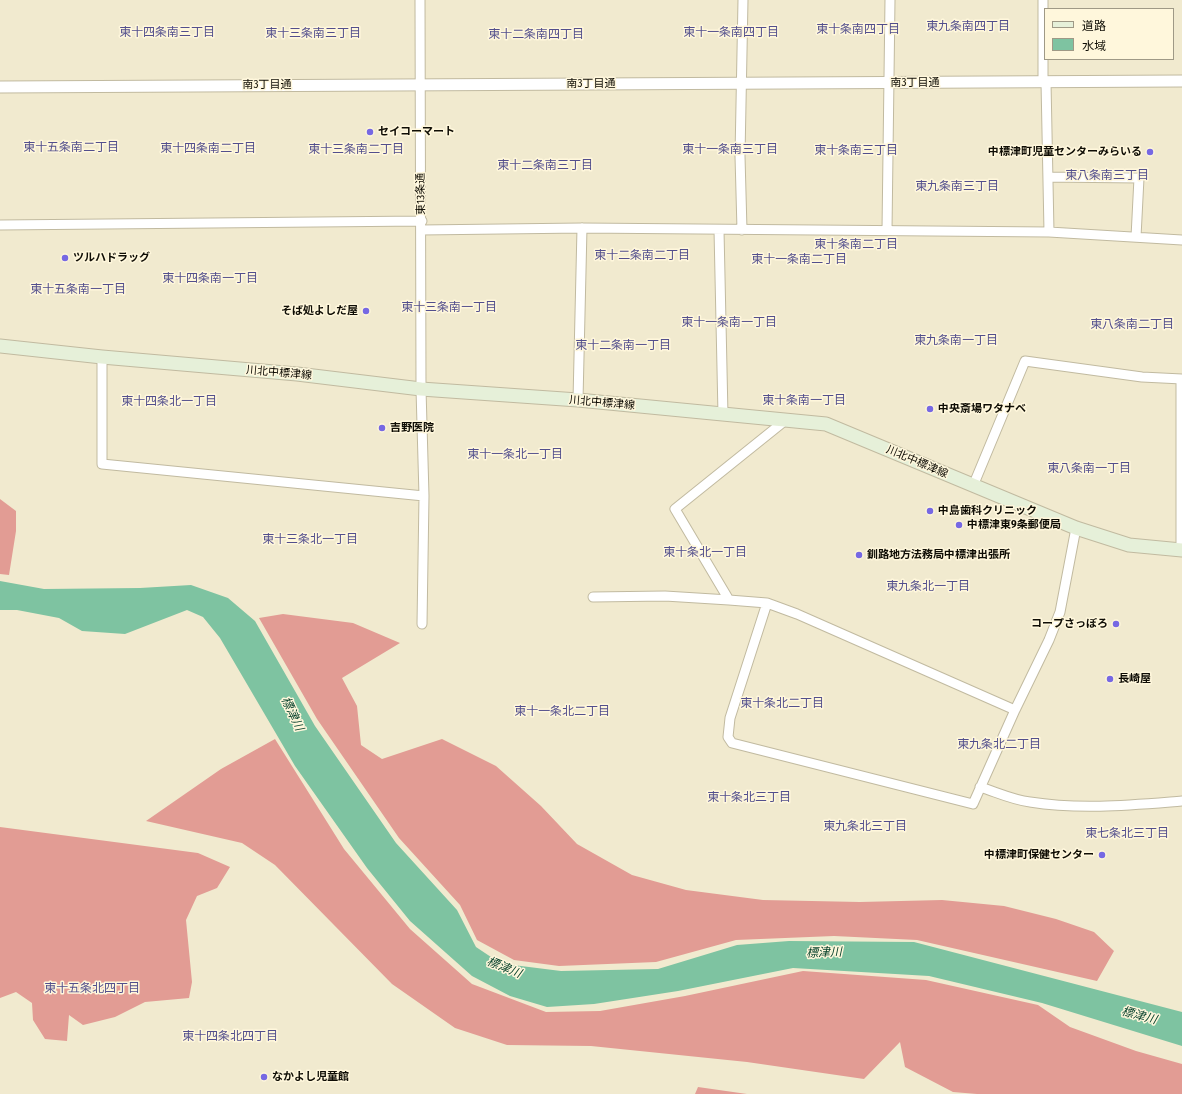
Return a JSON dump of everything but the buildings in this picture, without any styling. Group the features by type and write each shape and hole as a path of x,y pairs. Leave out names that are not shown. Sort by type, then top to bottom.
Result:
{"main road":[{"name":"川北中標津線","path":"0,346 102,357 297,374 421,389 578,400 723,415 787,419 826,424 1076,528 1129,545 1182,550"}],"street":[{"name":"東13条通","path":"420,0 421,389 424,496 422,624"},
{"path":"742,230 740,156 743,84 743,0"},
{"path":"887,230 890,0"},
{"path":"1043,0 1049,232"},
{"name":"南3丁目通","path":"0,87 1182,81"},
{"path":"1048,177 1138,178 1136,237"},
{"path":"0,225 421,226 1049,232 1182,240"},
{"path":"578,400 582,228"},
{"path":"719,230 723,415"},
{"path":"102,357 102,464 424,496"},
{"path":"973,486 1025,361 1142,377 1182,379 1182,550"},
{"path":"729,600 675,509 787,419"},
{"path":"767,603 730,718 728,737 732,743 973,804 1014,710 1049,640 1060,612 1076,528"},
{"path":"593,597 665,596 767,603 797,614 1014,710"},
{"path":"980,787 1028,802 1077,807 1121,806 1182,801"}],"shaded area":[{"path":"0,499 16,511 16,531 9,575 0,574"},
{"path":"283,614 353,623 400,643 342,678 357,706 361,745 382,759 442,739 496,766 541,806 577,844 632,875 686,890 763,900 860,902 942,900 1004,906 1056,919 1094,932 1114,951 1097,981 917,940 834,936 736,940 656,962 559,966 514,960 477,940 460,905 399,838 317,719 259,618"},
{"path":"275,739 344,849 410,929 472,984 546,1012 600,1011 685,996 803,971 926,980 1038,1005 1070,1027 1136,1051 1182,1064 1182,1094 977,1094 953,1092 905,1067 900,1042 864,1079 747,1062 591,1046 507,1045 455,1028 392,984 275,865 242,843 146,821 221,769"},
{"path":"0,827 198,853 230,867 217,888 197,896 186,920 192,982 189,998 145,1002 115,1017 83,1025 69,1015 67,1041 45,1039 33,1020 32,1003 16,992 0,998"},
{"path":"698,1087 747,1094 695,1094"}],"water":[{"name":"標津川","path":"0,581 44,589 140,588 191,585 228,598 255,621 315,726 396,843 457,910 476,947 494,959 513,965 561,971 658,969 737,945 789,941 914,942 1182,1012 1182,1046 1042,1003 929,976 793,968 678,991 594,1004 547,1007 510,996 472,976 410,921 367,868 295,766 220,638 203,617 187,610 125,634 82,631 59,618 17,610 0,610"}],"place":[{"name":"セイコーマート","path":"370,132"},
{"name":"中標津町児童センターみらいる","path":"1150,152"},
{"name":"ツルハドラッグ","path":"65,258"},
{"name":"そば処よしだ屋","path":"366,311"},
{"name":"中央斎場ワタナベ","path":"930,409"},
{"name":"吉野医院","path":"382,428"},
{"name":"中島歯科クリニック","path":"930,511"},
{"name":"中標津東9条郵便局","path":"959,525"},
{"name":"釧路地方法務局中標津出張所","path":"859,555"},
{"name":"コープさっぽろ","path":"1116,624"},
{"name":"長崎屋","path":"1110,679"},
{"name":"中標津町保健センター","path":"1102,855"},
{"name":"なかよし児童館","path":"264,1077"}],"district":[{"name":"東九条南四丁目","path":"968,27"},
{"name":"東十条南四丁目","path":"858,30"},
{"name":"東十四条南三丁目","path":"167,33"},
{"name":"東十一条南四丁目","path":"731,33"},
{"name":"東十三条南三丁目","path":"313,34"},
{"name":"東十二条南四丁目","path":"536,35"},
{"name":"東十五条南二丁目","path":"71,148"},
{"name":"東十四条南二丁目","path":"208,149"},
{"name":"東十三条南二丁目","path":"356,150"},
{"name":"東十一条南三丁目","path":"730,150"},
{"name":"東十条南三丁目","path":"856,151"},
{"name":"東十二条南三丁目","path":"545,166"},
{"name":"東八条南三丁目","path":"1107,176"},
{"name":"東九条南三丁目","path":"957,187"},
{"name":"東十条南二丁目","path":"856,245"},
{"name":"東十二条南二丁目","path":"642,256"},
{"name":"東十一条南二丁目","path":"799,260"},
{"name":"東十四条南一丁目","path":"210,279"},
{"name":"東十五条南一丁目","path":"78,290"},
{"name":"東十三条南一丁目","path":"449,308"},
{"name":"東十一条南一丁目","path":"729,323"},
{"name":"東八条南二丁目","path":"1132,325"},
{"name":"東九条南一丁目","path":"956,341"},
{"name":"東十二条南一丁目","path":"623,346"},
{"name":"東十条南一丁目","path":"804,401"},
{"name":"東十四条北一丁目","path":"169,402"},
{"name":"東十一条北一丁目","path":"515,455"},
{"name":"東八条南一丁目","path":"1089,469"},
{"name":"東十三条北一丁目","path":"310,540"},
{"name":"東十条北一丁目","path":"705,553"},
{"name":"東九条北一丁目","path":"928,587"},
{"name":"東十条北二丁目","path":"782,704"},
{"name":"東十一条北二丁目","path":"562,712"},
{"name":"東九条北二丁目","path":"999,745"},
{"name":"東十条北三丁目","path":"749,798"},
{"name":"東九条北三丁目","path":"865,827"},
{"name":"東七条北三丁目","path":"1127,834"},
{"name":"東十五条北四丁目","path":"92,989"},
{"name":"東十四条北四丁目","path":"230,1037"}]}
